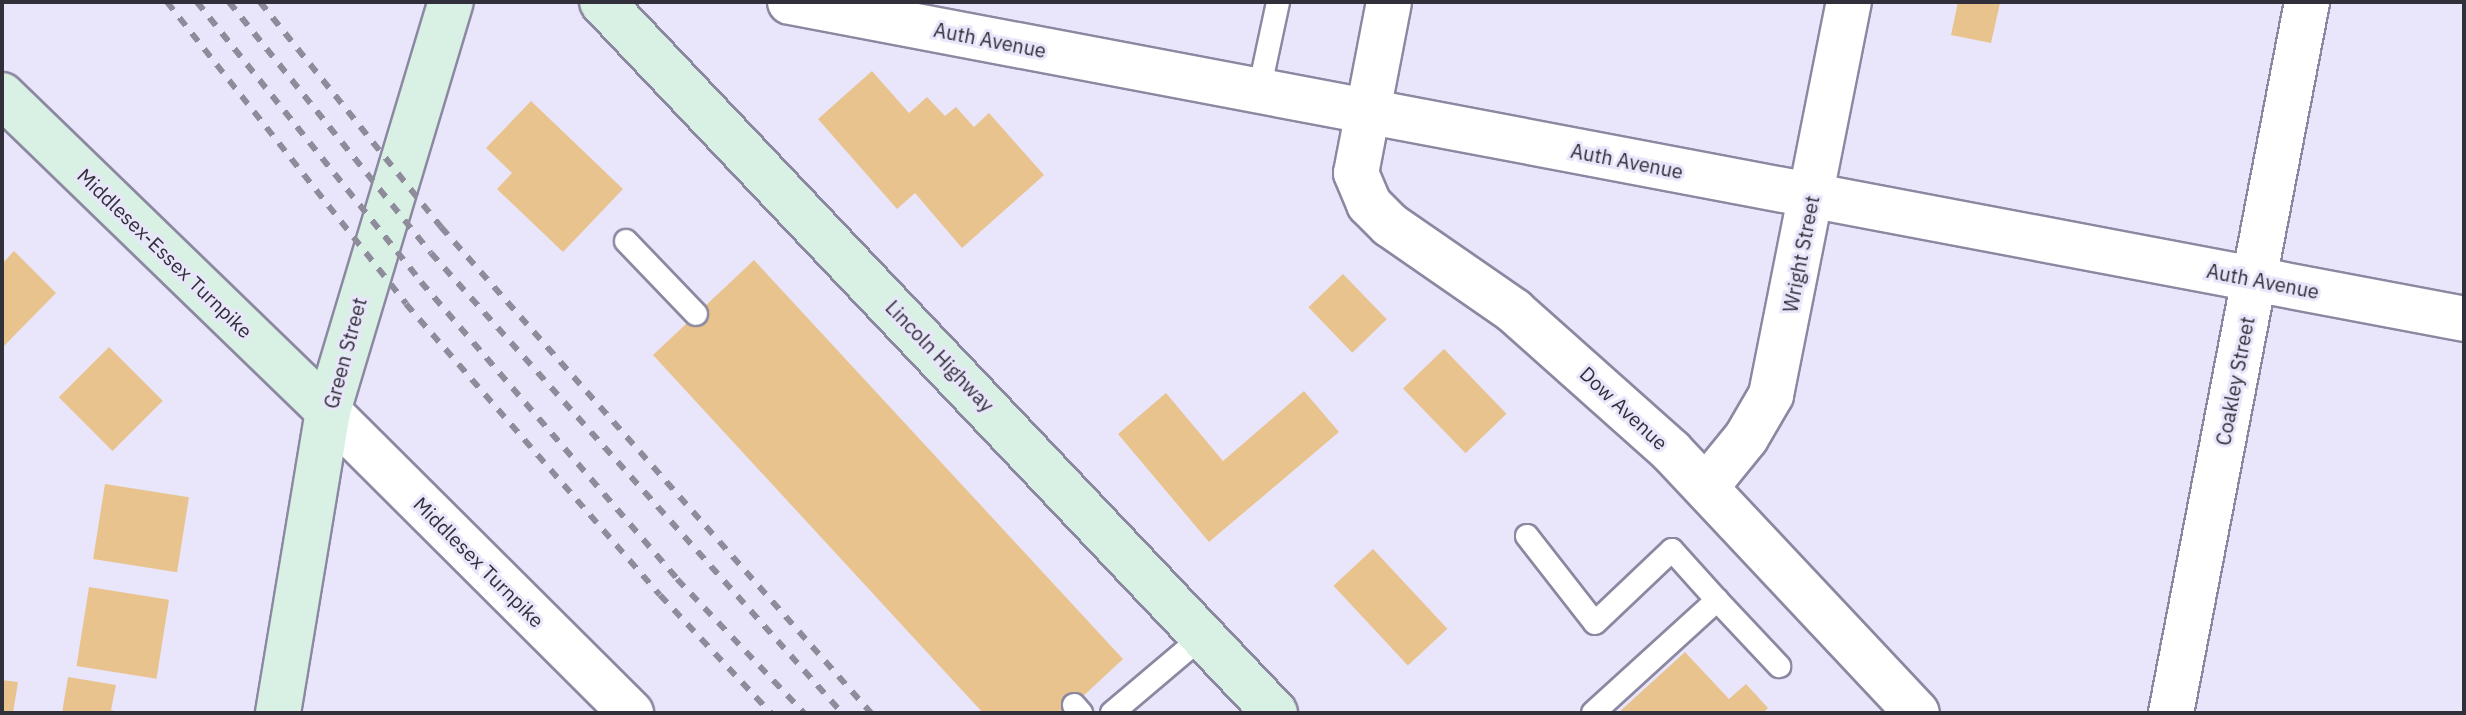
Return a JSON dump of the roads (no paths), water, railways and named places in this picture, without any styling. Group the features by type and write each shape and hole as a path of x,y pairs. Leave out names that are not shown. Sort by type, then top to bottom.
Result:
{"street":[{"name":"Green Street","path":"278,713 328,411 451,2"},
{"name":"Lincoln Highway","path":"602,2 1275,713"},
{"name":"Auth Avenue","path":"790,2 924,14 1259,91 2464,319"},
{"name":"Dow Avenue","path":"1389,2 1356,173 1369,204 1564,353 1706,487 1917,713"},
{"name":"Wright Street","path":"1706,487 1746,438 1771,395 1849,2"},
{"name":"Coakley Street","path":"2171,713 2307,2"},
{"name":"Middlesex-Essex Turnpike","path":"6,108 328,411"},
{"name":"Middlesex Turnpike","path":"328,411 631,713"}],"lane":[{"path":"1259,91 1278,2"},
{"path":"626,241 696,314"},
{"path":"1527,536 1595,623 1672,550 1779,666"},
{"path":"1593,713 1717,600"},
{"path":"1112,713 1203,636"}],"railway":[{"path":"167,2 406,304 660,595 771,713"},
{"path":"197,2 421,282 677,579 804,713"},
{"path":"229,2 431,253 842,713"},
{"path":"260,2 441,227 871,713"}]}
